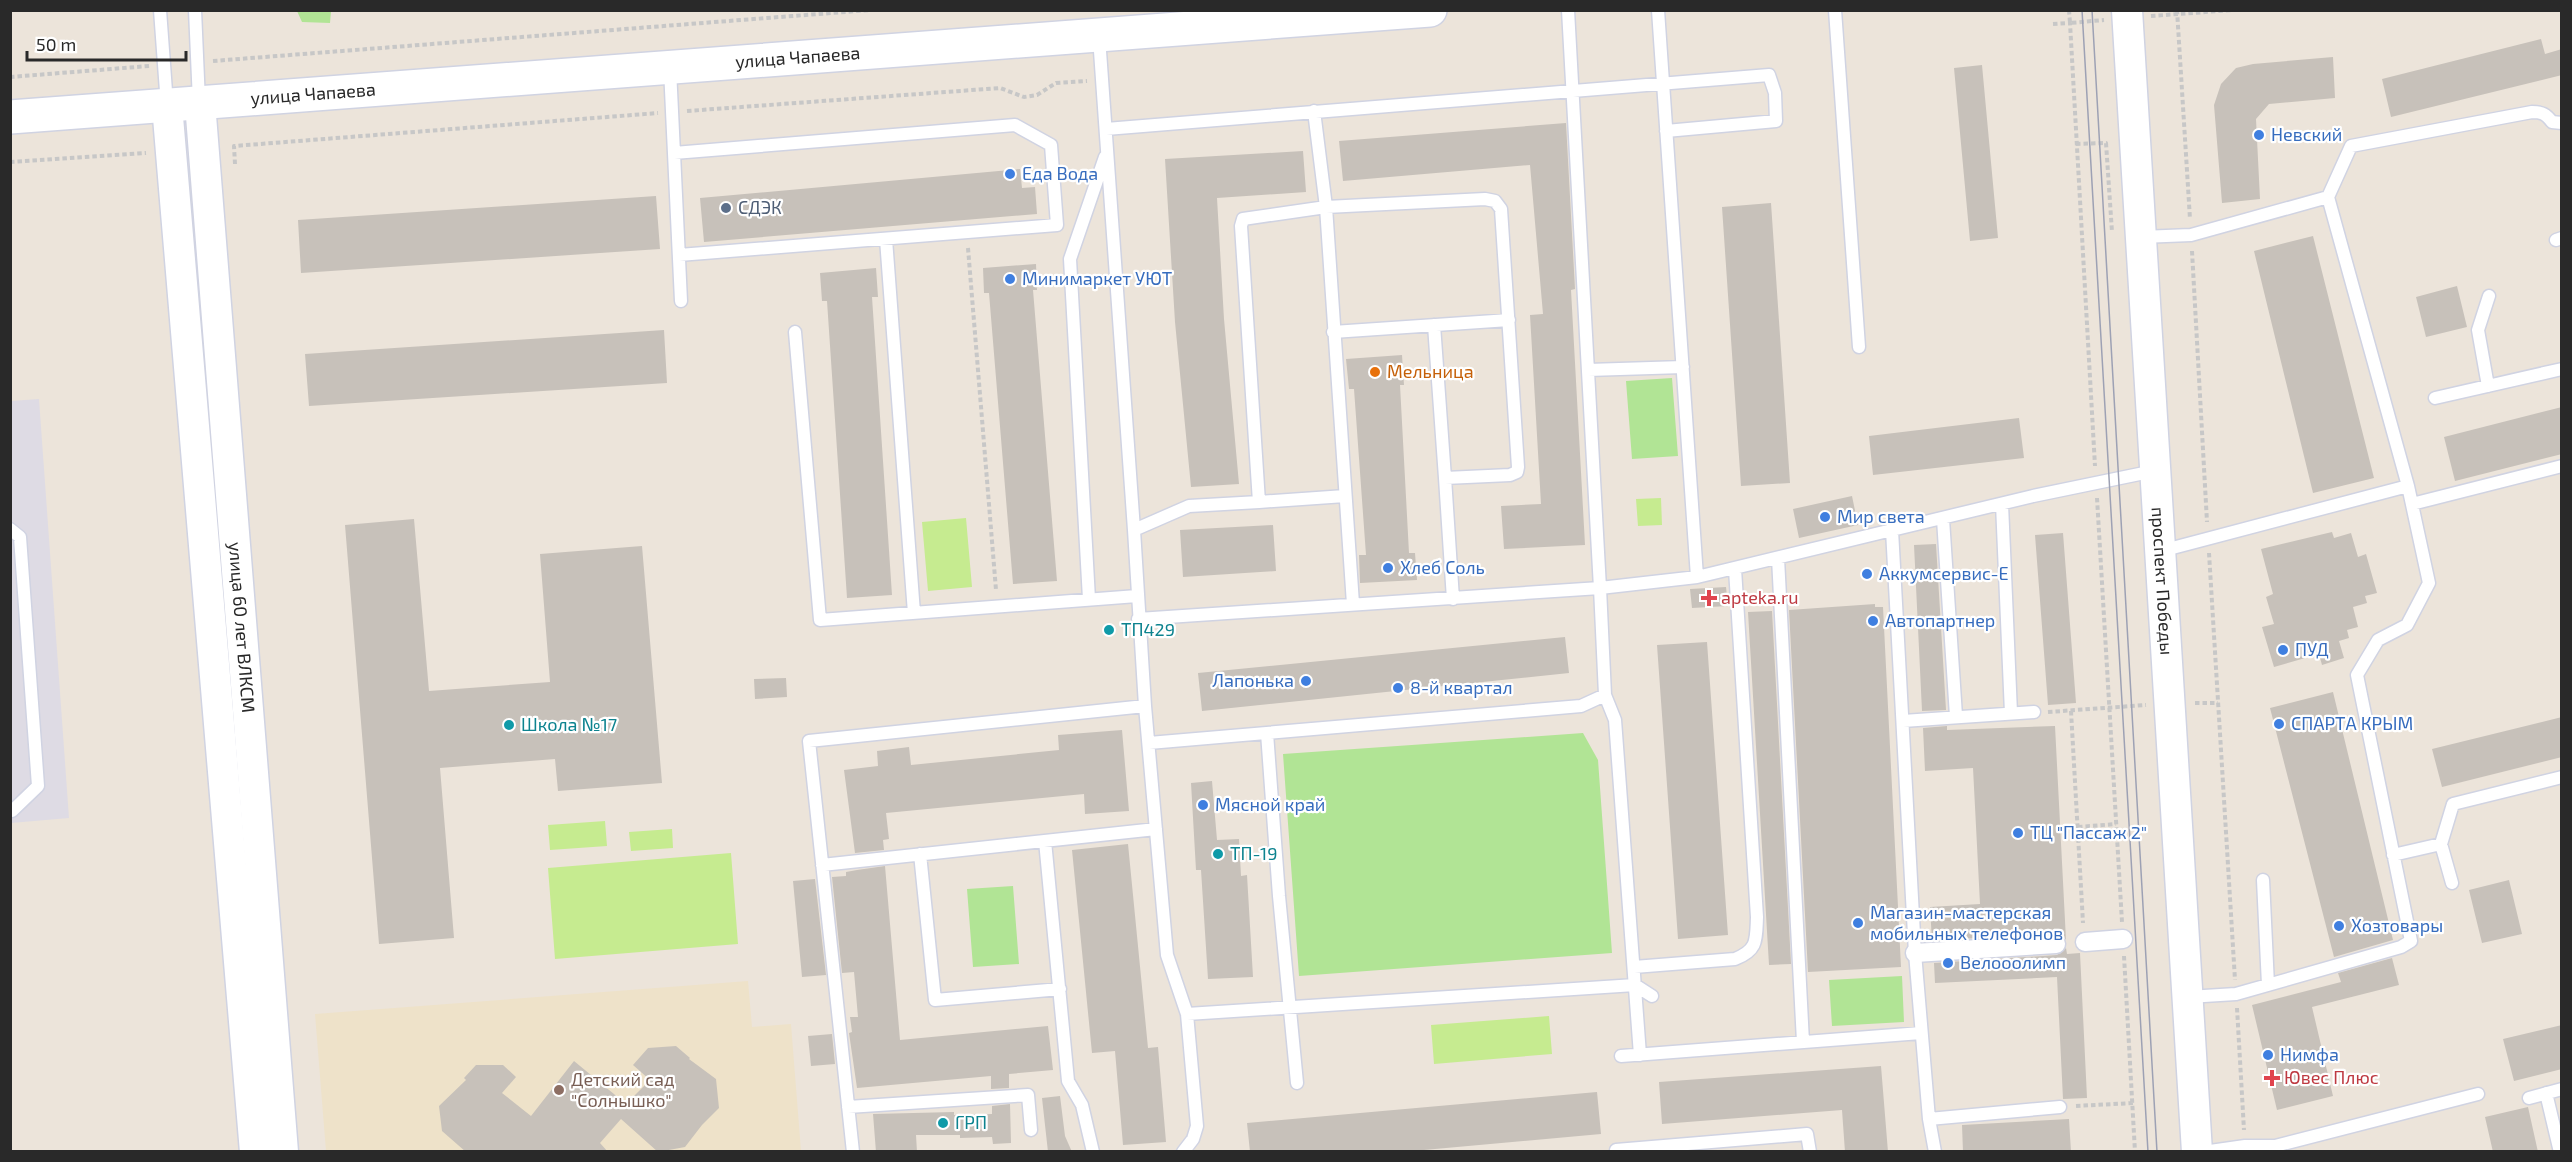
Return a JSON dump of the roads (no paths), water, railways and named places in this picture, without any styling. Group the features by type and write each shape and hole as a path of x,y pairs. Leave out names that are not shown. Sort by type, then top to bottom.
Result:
{"main road":[{"name":"улица Чапаева","path":"10,117 1098,36 1288,16 1430,10"}],"street":[{"name":"проспект Победы","path":"2127,10 2197,1152"},
{"name":"улица 60 лет ВЛКСМ","path":"200,103 282,1152"},
{"name":"улица 60 лет ВЛКСМ","path":"166,105 255,1152"},
{"path":"2085,942 2123,939"},
{"path":"1915,953 2056,944"}],"lane":[{"path":"160,10 166,105"},
{"path":"195,10 200,103"},
{"path":"1568,10 1605,695 1615,720 1640,1055"},
{"path":"1658,10 1697,577"},
{"path":"1835,10 1860,347"},
{"path":"1098,36 1134,530 1138,619 1167,955 1187,1014 1197,1126 1193,1138 1183,1152"},
{"path":"670,68 681,300"},
{"path":"1106,129 1769,75 1775,93 1776,121 1666,131"},
{"path":"1314,111 1326,207 1353,604"},
{"path":"2188,997 2236,994 2401,947 2411,941 2357,675 2378,640 2407,625 2429,583 2408,486 2328,197 2351,146 2532,112 2541,112 2547,115 2552,122 2562,123"},
{"path":"674,153 1015,125 1051,145 1057,225 679,255"},
{"path":"1089,599 1070,259 1107,151"},
{"path":"2141,237 2191,235 2328,197"},
{"path":"1259,502 1241,226 1243,219 1251,216 1326,207 1485,199 1495,201 1501,209 1517,472 1510,475 1445,478"},
{"path":"886,239 914,613"},
{"path":"2488,386 2478,330 2489,296"},
{"path":"1333,332 1509,320"},
{"path":"1434,325 1453,599"},
{"path":"795,332 820,620 1137,596"},
{"path":"1588,370 1683,367"},
{"path":"2435,398 2562,369"},
{"path":"2412,504 2562,466"},
{"path":"1138,619 1600,588 1697,577 2002,504 2156,471"},
{"path":"2161,551 2408,486"},
{"path":"1134,530 1189,506 1345,496"},
{"path":"2002,504 2011,713"},
{"path":"1943,519 1956,716"},
{"path":"10,529 20,537 38,786 12,811"},
{"path":"1893,530 1915,953 1929,1119 1935,1152"},
{"path":"1778,558 1803,1042"},
{"path":"1634,967 1735,959 1749,953 1756,942 1757,916 1735,569"},
{"path":"1149,743 1581,706 1605,695"},
{"path":"853,1152 809,741 1145,706"},
{"path":"1903,721 2034,712"},
{"path":"1267,733 1297,1083"},
{"path":"2452,883 2441,844 2453,804 2562,777"},
{"path":"822,865 1156,829"},
{"path":"1045,841 1068,1081 1082,1105 1093,1152"},
{"path":"2393,855 2441,844"},
{"path":"920,854 935,1000 1060,989"},
{"path":"2263,880 2268,985"},
{"path":"1187,1014 1635,985 1652,996"},
{"path":"1621,1056 1921,1033"},
{"path":"2529,1098 2562,1089"},
{"path":"2546,1093 2560,1152"},
{"path":"2203,1152 2245,1146 2276,1146 2478,1094"},
{"path":"848,1107 1028,1095 1030,1130"},
{"path":"1929,1119 2060,1107"},
{"path":"1616,1150 1807,1134 1809,1152"}],"tram line":[{"path":"2082,10 2148,1152"},
{"path":"2092,10 2157,1152"}],"place":[{"name":"Невский","path":"2259,135"},
{"name":"Еда Вода","path":"1010,174"},
{"name":"СДЭК","path":"726,208"},
{"name":"Минимаркет УЮТ","path":"1010,279"},
{"name":"Мельница","path":"1375,372"},
{"name":"Мир света","path":"1825,517"},
{"name":"Хлеб Соль","path":"1388,568"},
{"name":"Аккумсервис-Е","path":"1867,574"},
{"name":"apteka.ru","path":"1709,598"},
{"name":"Автопартнер","path":"1873,621"},
{"name":"ТП429","path":"1109,630"},
{"name":"ПУД","path":"2283,650"},
{"name":"Лапонька","path":"1306,681"},
{"name":"8-й квартал","path":"1398,688"},
{"name":"СПАРТА КРЫМ","path":"2279,724"},
{"name":"Школа №17","path":"509,725"},
{"name":"Мясной край","path":"1203,805"},
{"name":"ТЦ \"Пассаж 2\"","path":"2018,833"},
{"name":"ТП-19","path":"1218,854"},
{"name":"Магазин-мастерская мобильных телефонов","path":"1858,923"},
{"name":"Хозтовары","path":"2339,926"},
{"name":"Велооолимп","path":"1948,963"},
{"name":"Нимфа","path":"2268,1055"},
{"name":"Ювес Плюс","path":"2272,1078"},
{"name":"Детский сад \"Солнышко\"","path":"559,1090"},
{"name":"ГРП","path":"943,1123"}]}
